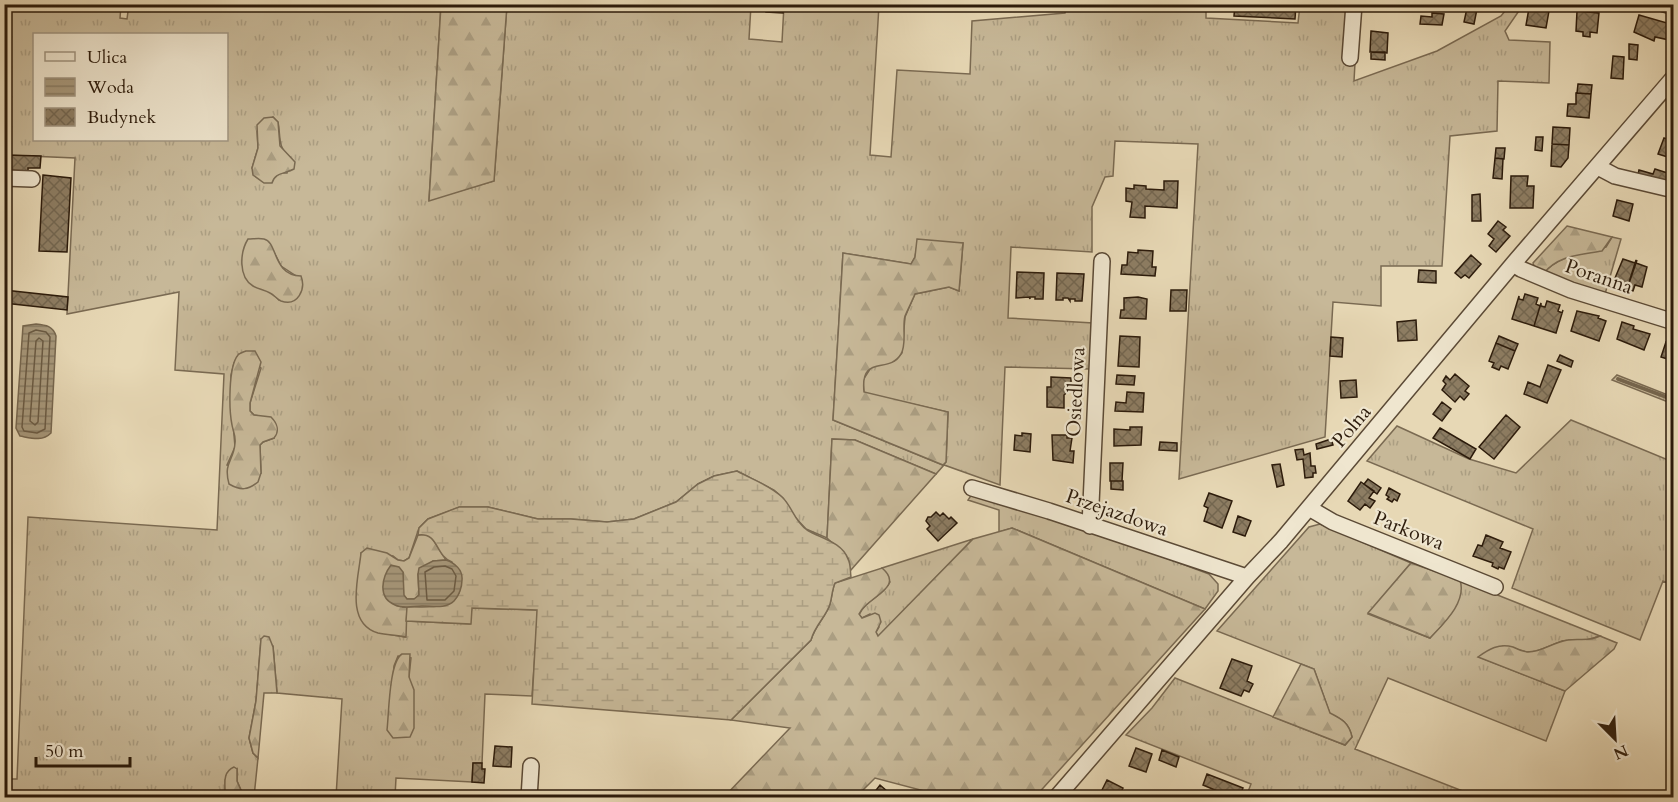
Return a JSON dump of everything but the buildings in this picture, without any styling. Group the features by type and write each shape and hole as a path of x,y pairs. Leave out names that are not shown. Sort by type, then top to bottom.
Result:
{"street":[{"path":"1350,58 1354,4"},
{"path":"1664,4 1674,7"},
{"name":"Polna","path":"1056,798 1309,508 1513,264 1674,77"},
{"path":"1598,167 1615,176 1674,190"},
{"path":"4,178 32,179"},
{"name":"Osiedlowa","path":"1090,526 1102,261"},
{"name":"Poranna","path":"1513,264 1571,290 1674,322"},
{"name":"Przejazdowa","path":"972,488 1049,511 1247,577"},
{"name":"Parkowa","path":"1309,508 1333,522 1495,586"},
{"path":"529,798 531,765"}],"green space":[{"path":"129,4 441,5 429,200 494,181 507,5 751,5 749,39 782,42 784,5 879,5 870,155 891,157 897,70 970,74 972,21 1065,13 1066,5 1206,4 1206,18 1298,23 1300,5 1349,5 1355,63 1354,81 1437,51 1501,16 1510,5 1523,5 1505,31 1509,40 1550,42 1549,83 1498,81 1497,131 1450,136 1442,266 1381,266 1381,306 1333,302 1325,437 1179,479 1198,144 1115,141 1113,176 1105,177 1092,207 1092,252 1011,247 1008,318 1093,323 1090,369 1005,367 1000,485 944,465 936,474 855,440 832,439 827,538 806,529 794,516 783,498 774,490 737,471 714,476 698,484 676,502 634,519 607,522 538,519 488,507 460,507 428,519 419,528 409,558 404,561 393,556 361,553 360,568 377,632 405,637 406,621 470,624 471,608 538,610 532,696 485,694 482,763 473,763 472,782 396,778 395,797 336,797 342,699 277,693 273,646 261,639 256,701 249,738 253,753 258,758 254,797 244,797 237,781 237,769 225,780 225,797 27,798 26,795 17,795 17,797 5,797 5,779 17,779 28,517 217,530 224,374 175,370 179,292 67,314 75,158 5,155 5,101 11,10 17,9 18,5 121,5 120,18 127,19","holes":["273,117 278,122 281,145 290,157 287,173 280,173 273,178 252,168 258,148 257,131","963,243 959,291 949,287 915,294 905,317 902,353 894,361 872,366 863,380 864,393 948,412 946,462 943,465 833,420 843,253 911,264 917,245","274,252 281,266 296,276 279,300 272,293","239,354 261,368 250,403 250,411 259,416 274,438 260,445 261,473 227,465 235,447 231,399 231,375","398,656 411,658 409,677 391,702 394,666"]},
{"path":"441,5 507,5 494,181 429,201"},
{"path":"273,117 278,122 280,146 295,162 294,169 278,175 272,183 264,183 253,175 252,168 258,148 257,125 264,118"},
{"path":"1567,226 1612,237 1602,251 1562,259 1543,274 1536,272 1533,263"},
{"path":"1612,237 1621,239 1605,294 1543,274 1564,259 1606,247"},
{"path":"248,239 268,241 280,265 292,274 301,276 301,291 296,299 281,301 248,282 243,271 242,257"},
{"path":"917,239 963,243 959,291 949,287 915,294 905,316 904,345 901,354 896,360 871,368 866,373 864,392 948,412 946,462 943,465 833,420 843,253 911,264 915,257"},
{"path":"255,351 261,362 250,411 254,415 271,417 277,430 274,438 260,445 261,473 258,482 251,487 241,489 229,484 227,471 235,440 230,399 232,369 239,354"},
{"path":"1617,375 1673,397 1673,404 1612,380"},
{"path":"1571,420 1673,462 1673,585 1663,581 1640,640 1512,588 1533,529 1367,461 1397,426 1469,459 1516,473"},
{"path":"832,439 855,440 936,474 850,571 848,558 827,538"},
{"path":"737,471 777,493 807,530 841,548 849,561 851,577 835,583 828,609 811,640 731,720 532,704 537,610 472,608 471,624 406,621 407,607 443,605 455,599 459,593 452,562 442,555 430,537 418,535 419,528 428,519 459,507 488,507 538,519 607,522 634,519 676,502 698,484 714,476"},
{"path":"972,494 1050,515 1209,574 1218,584 1218,591 1205,609 1012,528 999,532 999,510 968,500"},
{"path":"1320,524 1411,563 1368,614 1430,638 1452,612 1458,598 1460,580 1600,636 1584,641 1562,641 1537,651 1527,652 1503,646 1479,657 1565,691 1546,741 1388,678 1355,749 1478,797 1246,797 1251,784 1126,735 1152,708 1175,678 1345,745 1352,737 1351,732 1344,722 1330,714 1314,669 1217,631 1309,527"},
{"path":"1012,528 1205,609 1035,797 947,797 875,778 856,797 723,798 790,728 731,720 811,640 828,609 835,583 882,568 888,575 890,581 887,587 859,614 862,618 875,613 879,615 881,622 876,632 878,636 973,539"},
{"path":"418,535 431,536 446,560 433,561 418,574 419,595 415,599 407,599 403,595 403,607 407,607 406,637 378,633 367,628 361,620 356,598 361,553 367,548 387,553 404,561 409,558"},
{"path":"973,539 878,637 876,632 879,627 870,614 862,618 859,615 890,582 882,568"},
{"path":"1411,563 1460,580 1460,596 1453,612 1430,638 1368,613"},
{"path":"264,636 269,637 273,647 277,693 264,693 258,758 253,753 249,738 256,701 261,639"},
{"path":"1600,636 1617,643 1614,649 1565,691 1478,657 1499,646 1532,652 1563,641 1592,639"},
{"path":"402,654 410,654 409,677 414,690 414,728 410,737 393,738 387,730 390,689 394,667"},
{"path":"1301,664 1314,669 1330,713 1349,728 1352,737 1345,745 1273,717"},
{"path":"234,767 237,769 237,781 244,797 225,797 226,776"}],"water":[{"path":"36,324 49,327 56,336 51,433 44,438 36,439 20,436 16,428 23,326"},
{"path":"446,560 458,567 462,576 460,591 451,604 401,607 389,602 383,592 383,587 385,575 391,565 399,567 403,572 404,595 407,599 414,599 419,595 419,568 433,561"}],"waterway":[{"path":"1618,379 1674,400"}]}
